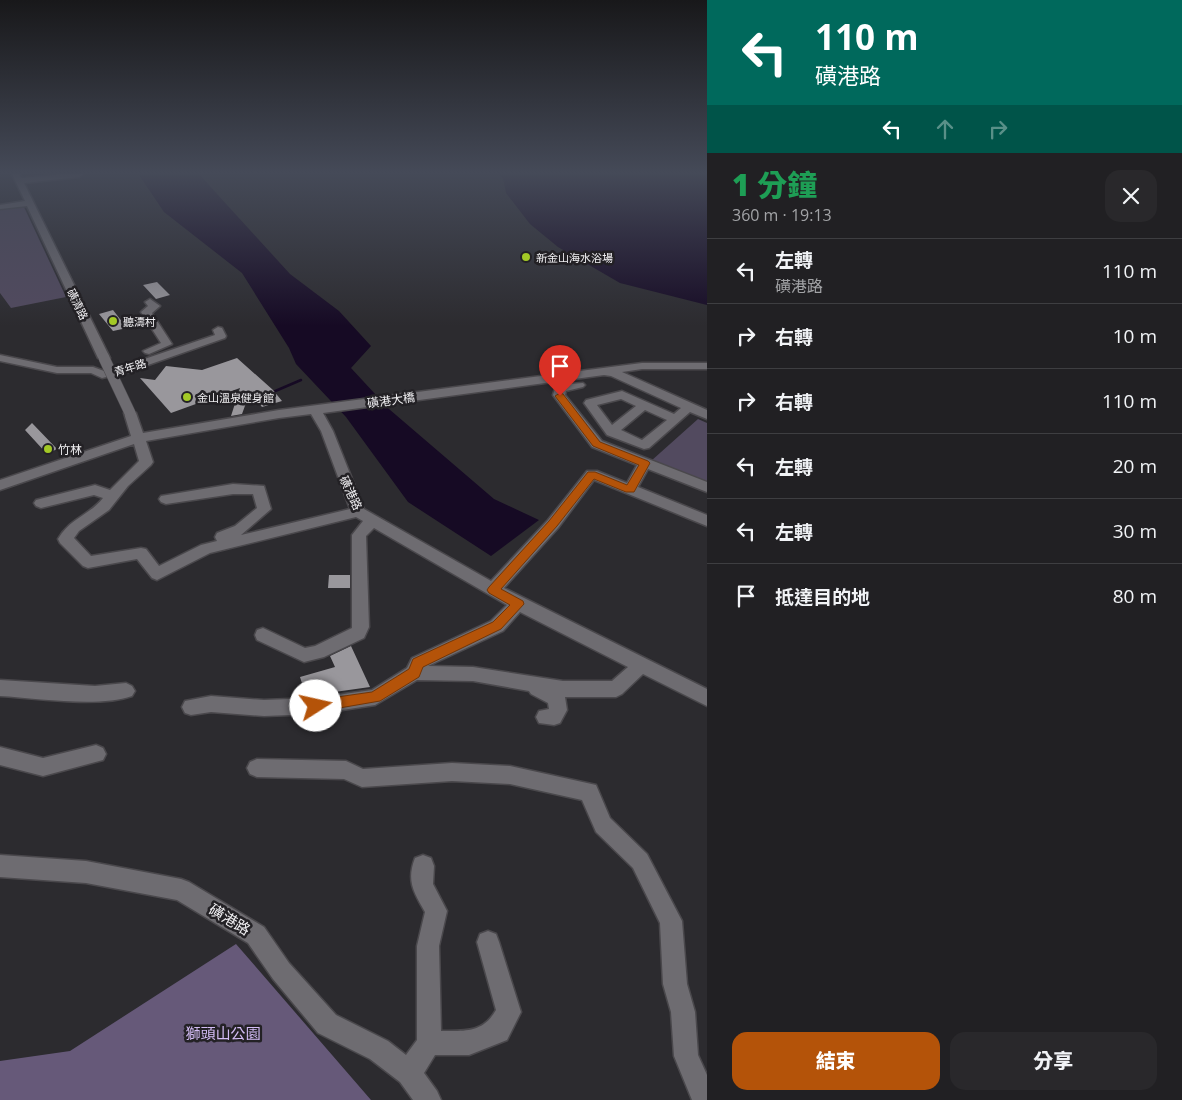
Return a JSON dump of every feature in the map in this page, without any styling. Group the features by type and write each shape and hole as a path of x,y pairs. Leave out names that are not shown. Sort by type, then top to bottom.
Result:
{"street":[{"name":"磺清路","path":"40,223 130,413 146,462 111,496"},
{"path":"93,370 167,344 146,312 155,306 150,302"},
{"name":"青年路","path":"0,358 57,370 93,370 102,375 124,370 221,336 218,330"},
{"path":"610,371 642,366 707,366"},
{"path":"610,371 707,415"},
{"path":"610,371 606,380 560,388 560,396 597,444 707,487"},
{"name":"磺港大橋","path":"314,410 610,371"},
{"path":"675,419 622,395 590,403 612,432 644,445 675,419 688,407"},
{"path":"612,432 644,405"},
{"path":"0,485 139,438 314,410"},
{"name":"磺港路","path":"314,410 327,431 358,512 518,604 707,698"},
{"path":"630,489 645,463"},
{"path":"493,590 553,524 592,474 707,521"},
{"path":"166,499 234,488 259,489 264,510 240,530 214,540 206,549"},
{"path":"41,503 95,490 111,496 104,507 74,527 65,540 75,547 88,562 141,553 157,574 206,549 358,512"},
{"path":"263,636 304,655 318,652 358,633 361,627 359,535 372,521"},
{"path":"414,673 418,663 497,626 518,604"},
{"path":"192,707 211,704 264,708 316,706 375,697 414,673 473,674 529,685 563,689 616,689 640,666"},
{"path":"529,685 556,699 558,710 554,717 545,718"},
{"path":"0,688 95,694 126,691"},
{"path":"0,756 43,767 96,754"},
{"path":"257,768 346,770 362,778 452,772 510,774 589,792 603,825 640,861 672,921 675,984 683,1012 686,1056 705,1100"},
{"name":"磺港路","path":"0,866 86,872 180,890 256,934 281,971 327,1024 379,1050 409,1073 428,1100"},
{"path":"409,1073 429,1043 428,946 436,912 422,886 423,866"},
{"path":"429,1043 469,1043 498,1031 509,1012 488,942"}],"shaded area":[{"path":"0,223 32,223 66,297 11,308 0,293"},
{"path":"178,223 244,223 290,274 339,311 371,346 351,368 389,409 494,499 539,520 491,556 408,502 346,417 296,364 289,348 242,273"},
{"path":"707,223 707,305 620,283 558,247 530,224"},
{"path":"698,419 707,423 707,482 651,461"}],"green space":[{"name":"獅頭山公園","path":"236,944 371,1100 0,1100 0,1061 70,1051"}],"building":[{"path":"157,282 170,295 156,299 143,285"},
{"name":"聽濤村","path":"113,310 127,328 113,331 99,314"},
{"name":"金山溫泉健身館","path":"237,358 273,390 282,401 262,407 250,392 242,414 231,416 240,388 171,413 140,378 155,380 166,366 202,370"},
{"path":"32,423 57,449 47,454 25,430"},
{"path":"329,575 350,575 350,588 328,588"},
{"path":"351,646 370,687 306,696 300,677 335,667 330,656"}],"waterway":[{"path":"275,394 273,392 301,380"}],"place":[{"name":"新金山海水浴場","path":"526,257"},
{"name":"聽濤村","path":"113,321"},
{"name":"金山溫泉健身館","path":"187,397"},
{"name":"竹林","path":"48,449"}],"route":[{"path":"316,706 375,697 414,673 418,663 497,626 518,604 493,590 553,524 592,474 630,489 645,463 597,444 560,396"}]}
